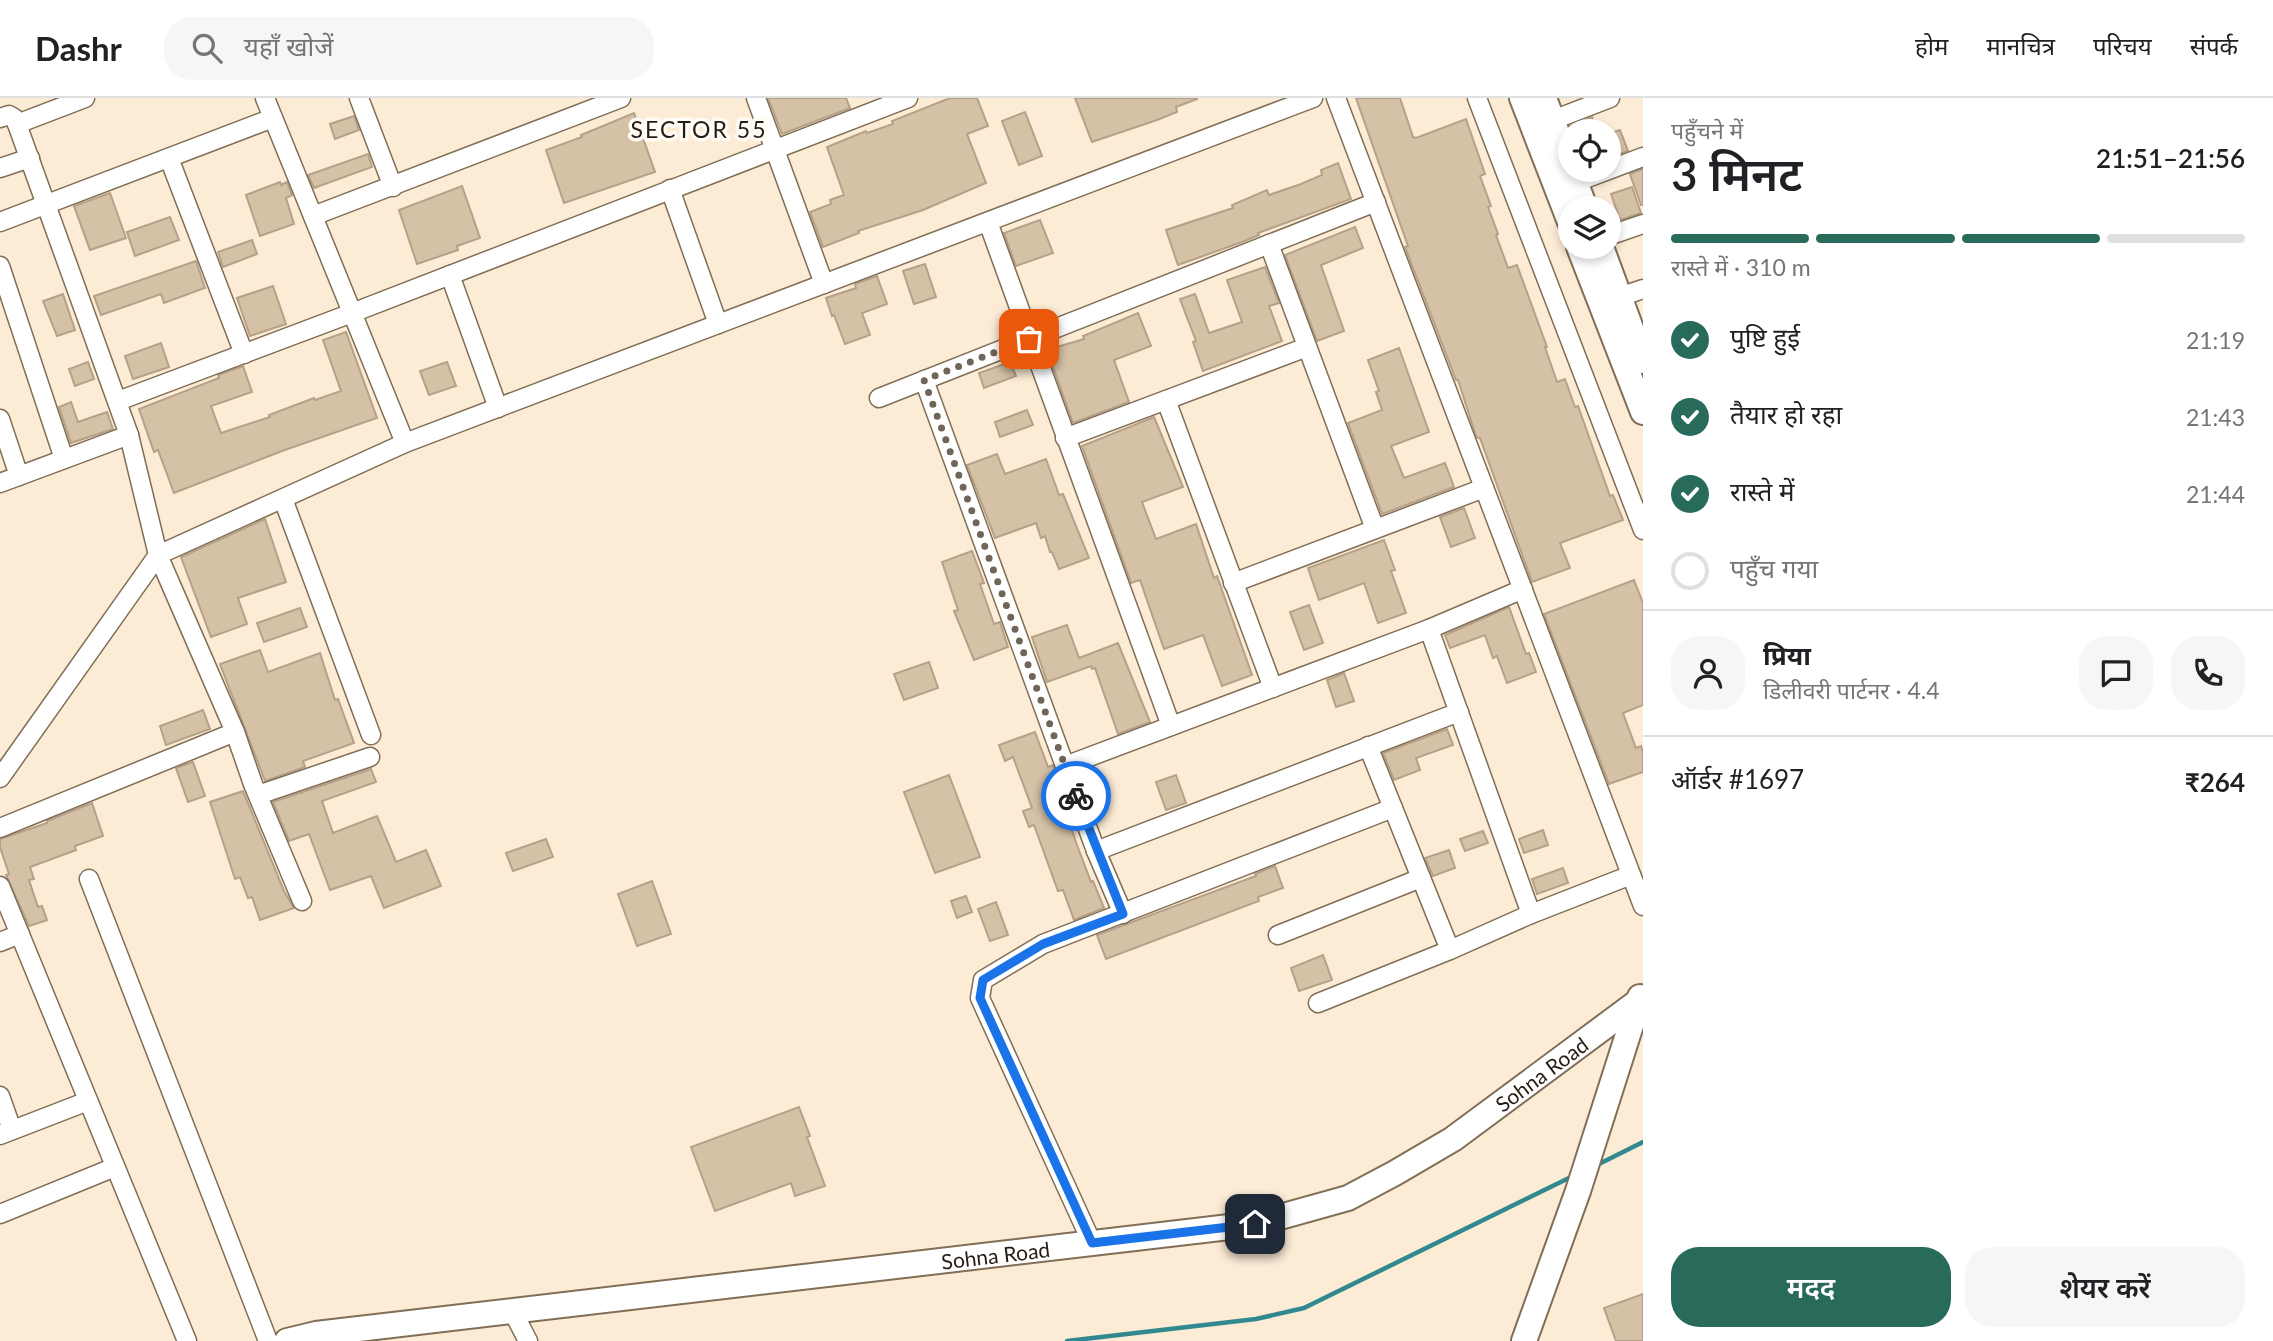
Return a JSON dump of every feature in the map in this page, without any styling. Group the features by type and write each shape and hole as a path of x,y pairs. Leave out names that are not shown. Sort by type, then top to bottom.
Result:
{"main road":[{"path":"1522,98 1560,196"},
{"path":"1549,109 1580,196"},
{"path":"1584,259 1643,412"},
{"path":"1606,259 1642,357"},
{"path":"1524,1341 1578,1191 1642,995"},
{"name":"Sohna Road","path":"287,1341 316,1334 1255,1224 1348,1198 1453,1139 1642,995"}],"street":[{"path":"85,98 9,121 30,158 129,435 159,555 302,901"},
{"path":"265,98 405,443"},
{"path":"359,98 393,187"},
{"path":"313,216 393,187 601,102 621,98"},
{"path":"756,98 824,284"},
{"path":"117,401 352,313 775,148 868,105 908,98"},
{"path":"0,778 159,555 405,443 1313,98"},
{"path":"1336,98 1643,906"},
{"path":"1477,98 1643,530"},
{"path":"1549,109 1610,98"},
{"path":"0,222 273,118"},
{"path":"1574,183 1643,157"},
{"path":"0,169 30,158"},
{"path":"169,158 244,354"},
{"path":"670,189 718,324"},
{"path":"879,398 1376,202"},
{"path":"988,222 1171,726"},
{"path":"1621,232 1643,224"},
{"path":"1269,244 1375,529"},
{"path":"0,266 3,285 64,459"},
{"path":"450,275 498,408"},
{"path":"1620,297 1643,289"},
{"path":"1065,438 1307,347"},
{"path":"924,380 1096,851 1123,914"},
{"path":"1166,400 1273,688"},
{"path":"0,419 19,476"},
{"path":"0,483 129,435"},
{"path":"1233,583 1484,488"},
{"path":"283,499 371,735"},
{"path":"1065,766 1429,629 1522,589"},
{"path":"1429,629 1531,914"},
{"path":"1096,851 1459,712"},
{"path":"0,828 234,733"},
{"path":"1368,746 1450,950"},
{"path":"258,795 370,757"},
{"path":"1092,1243 980,998 983,980 1043,944 1393,808"},
{"path":"1318,1003 1631,874"},
{"path":"1278,935 1421,878"},
{"path":"89,879 268,1341"},
{"path":"0,886 187,1341"},
{"path":"0,942 20,934"},
{"path":"0,1096 6,1133 88,1101"},
{"path":"0,1214 115,1167"},
{"path":"513,1312 528,1341"}],"building":[{"path":"768,98 846,98 850,108 782,134"},
{"path":"950,98 977,98 988,126 967,134 986,183 923,210 858,231 859,233 823,247 810,212 831,204 830,200 844,195 827,147 866,131 867,133 893,124 892,121"},
{"path":"1075,98 1197,99 1176,107 1177,112 1092,142"},
{"path":"1356,98 1400,98 1413,137 1416,138 1466,119 1485,174 1480,176 1508,268 1517,265 1557,382 1565,379 1575,407 1578,406 1610,496 1613,495 1623,520 1560,543 1570,568 1532,582 1480,438 1476,436 1458,380 1405,247 1408,246"},
{"path":"1025,112 1042,156 1019,165 1002,121"},
{"path":"634,113 655,172 564,203 546,150"},
{"path":"354,116 359,130 335,139 330,124"},
{"path":"1621,133 1628,151 1621,153"},
{"path":"368,154 372,167 314,188 308,175"},
{"path":"1338,163 1351,199 1178,265 1166,230 1233,208 1232,205 1267,190 1269,195 1301,184 1322,175 1321,170"},
{"path":"1643,169 1643,205 1641,205 1630,174"},
{"path":"280,182 281,185 287,182 292,195 286,198 294,224 260,236 246,195"},
{"path":"462,186 480,238 457,246 458,250 417,264 399,210"},
{"path":"1632,187 1641,213 1621,220 1621,196 1611,194"},
{"path":"110,193 126,238 90,250 74,206"},
{"path":"170,217 179,240 135,256 127,232"},
{"path":"1040,220 1053,253 1016,266 1004,233"},
{"path":"1355,227 1363,248 1321,265 1344,331 1317,341 1285,255"},
{"path":"252,240 257,254 223,267 218,252"},
{"path":"196,261 205,288 164,303 161,294 101,315 94,296"},
{"path":"925,264 936,297 914,304 903,271"},
{"path":"1265,267 1279,303 1269,306 1282,341 1203,371 1193,342 1196,341 1180,299 1195,294 1209,333 1242,322 1227,280"},
{"path":"877,276 887,304 862,313 870,335 845,344 826,298 856,288 855,284"},
{"path":"273,286 286,324 250,336 237,298"},
{"path":"63,294 75,330 57,336 43,301"},
{"path":"1138,313 1151,346 1114,360 1129,402 1073,423 1047,350 1084,339 1083,336"},
{"path":"346,332 377,418 174,493 158,450 154,452 139,409 243,366 252,392 211,406 221,433 270,417 269,415 314,398 315,400 341,391 323,340"},
{"path":"161,343 169,367 133,379 125,356"},
{"path":"1399,348 1429,432 1391,446 1404,478 1445,463 1454,487 1382,514 1348,423 1382,410 1376,392 1379,391 1368,360"},
{"path":"88,362 94,379 75,386 69,369"},
{"path":"447,362 456,386 429,395 420,371"},
{"path":"1010,362 1016,376 984,388 979,373"},
{"path":"71,402 78,422 107,412 113,429 71,443 59,407"},
{"path":"1027,410 1033,425 1000,437 995,422"},
{"path":"1154,417 1183,487 1142,502 1156,539 1196,524 1252,675 1222,686 1203,635 1164,649 1140,580 1131,583 1082,446"},
{"path":"997,454 1005,474 1046,459 1059,495 1063,494 1089,558 1059,569 1045,536 1041,538 1036,523 995,538 967,465"},
{"path":"1464,508 1475,538 1451,547 1440,517"},
{"path":"265,519 286,582 238,598 247,624 211,637 181,557"},
{"path":"1384,540 1395,570 1391,571 1406,613 1378,623 1364,583 1319,600 1308,568"},
{"path":"972,551 984,583 980,584 994,624 1000,622 1008,647 974,660 954,611 958,610 942,562"},
{"path":"1634,580 1643,603 1643,705 1623,713 1636,748 1641,746 1643,772 1609,784 1544,614"},
{"path":"1309,605 1323,643 1304,650 1290,612"},
{"path":"1509,607 1526,654 1529,653 1536,672 1507,683 1497,656 1493,658 1485,635 1450,648 1445,635"},
{"path":"300,608 307,627 264,642 257,623"},
{"path":"1067,625 1079,658 1118,643 1150,722 1118,734 1095,668 1092,669 1091,666 1047,682 1032,637"},
{"path":"260,650 268,672 320,653 335,700 338,699 354,743 303,761 305,767 265,781 220,664"},
{"path":"929,662 938,688 904,700 894,674"},
{"path":"1344,673 1354,701 1336,707 1327,680"},
{"path":"203,710 210,729 166,745 160,726"},
{"path":"1447,729 1453,745 1416,758 1420,770 1394,780 1383,753"},
{"path":"1035,732 1048,767 1053,765 1070,812 1066,813 1077,845 1104,908 1074,920 1063,890 1058,891 1034,825 1029,827 1023,811 1032,808 1013,757 1005,761 999,745"},
{"path":"193,762 205,796 188,802 176,768"},
{"path":"371,769 376,782 322,801 333,833 377,816 396,862 426,850 441,886 384,908 371,876 330,890 309,834 289,841 273,802"},
{"path":"949,775 980,857 935,873 904,792"},
{"path":"1176,775 1186,803 1166,810 1156,782"},
{"path":"243,791 284,891 294,908 260,920 252,897 248,898 240,877 235,879 210,802"},
{"path":"92,803 103,836 75,846 76,850 30,867 34,879 29,880 38,907 42,906 47,920 29,926 6,875 9,874 0,839 47,823"},
{"path":"1543,830 1548,845 1524,853 1519,839"},
{"path":"1483,831 1488,843 1465,851 1460,839"},
{"path":"546,839 553,857 513,871 506,853"},
{"path":"1449,850 1455,868 1433,876 1425,858"},
{"path":"1275,866 1283,888 1258,897 1259,901 1106,959 1097,935 1256,876 1255,874"},
{"path":"1563,868 1568,883 1537,894 1532,879"},
{"path":"652,881 671,934 637,946 618,894"},
{"path":"966,896 972,912 957,918 951,901"},
{"path":"996,902 1008,935 990,941 978,909"},
{"path":"1323,955 1332,980 1299,991 1291,968"},
{"path":"799,1107 825,1186 795,1196 791,1183 715,1211 691,1147"},
{"path":"1643,1294 1643,1341 1616,1341 1604,1308"}],"waterway":[{"path":"1597,1165 1643,1142"},
{"path":"1067,1341 1256,1319 1304,1308 1573,1176"}],"way so far":[{"path":"1029,339 924,380 1076,796"}],"district":[{"name":"SECTOR 55","path":"699,129"}],"route":[{"path":"1076,796 1123,914 1043,944 983,980 980,998 1092,1243 1255,1224"}]}
